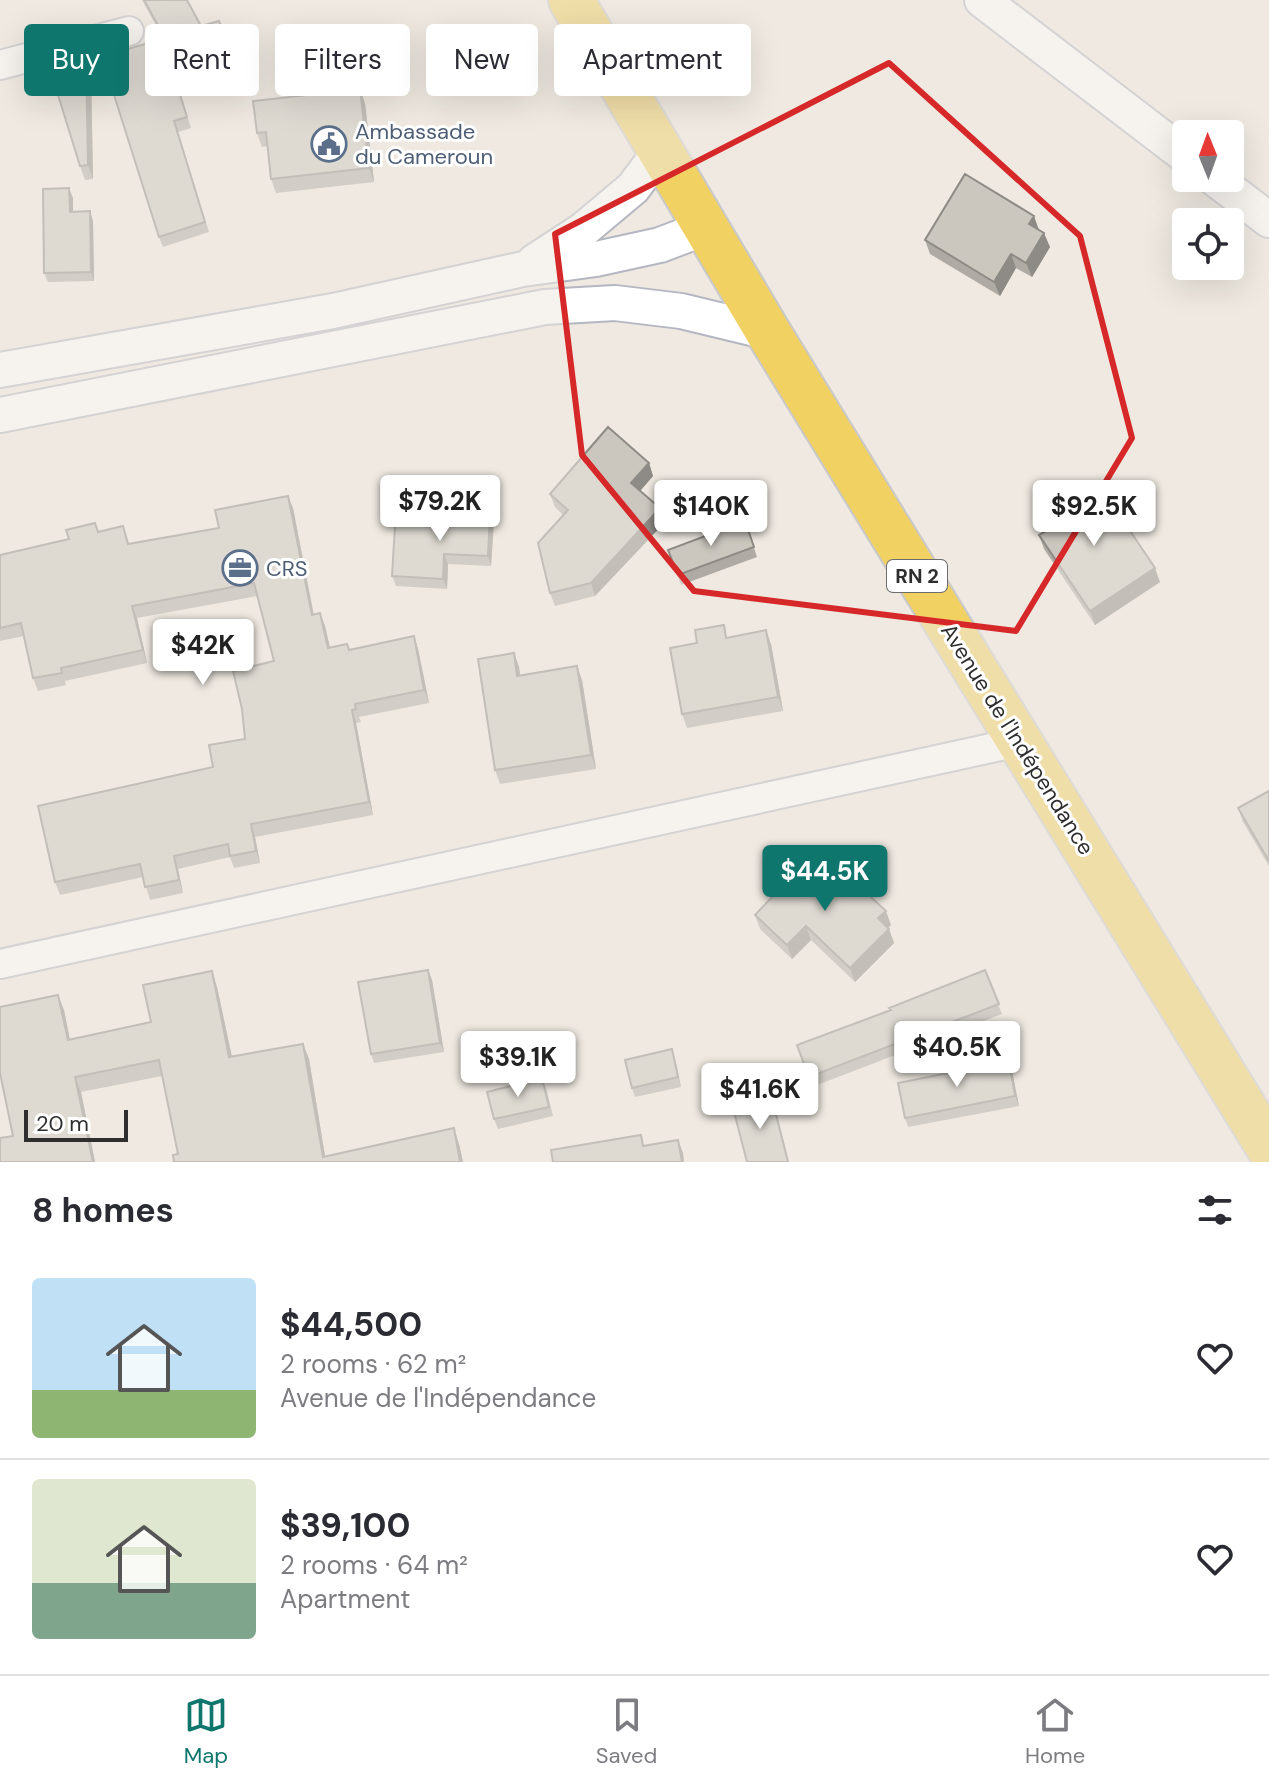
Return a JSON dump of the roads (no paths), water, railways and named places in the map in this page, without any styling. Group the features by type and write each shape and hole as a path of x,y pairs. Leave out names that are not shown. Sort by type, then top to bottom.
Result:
{"main road":[{"name":"Avenue de l'Indépendance","path":"571,0 768,332 1269,1148"}],"street":[{"path":"982,0 1172,145"},
{"path":"0,65 24,59"},
{"path":"523,269 583,230 633,188 660,152"},
{"path":"1232,192 1269,220"},
{"path":"0,370 333,311 523,269 596,259 660,245 705,228"},
{"path":"0,415 545,307 615,303 681,311 768,332"},
{"path":"0,964 1019,742"}],"place":[{"name":"Ambassade du Cameroun","path":"329,144"},
{"name":"CRS","path":"240,568"}]}
